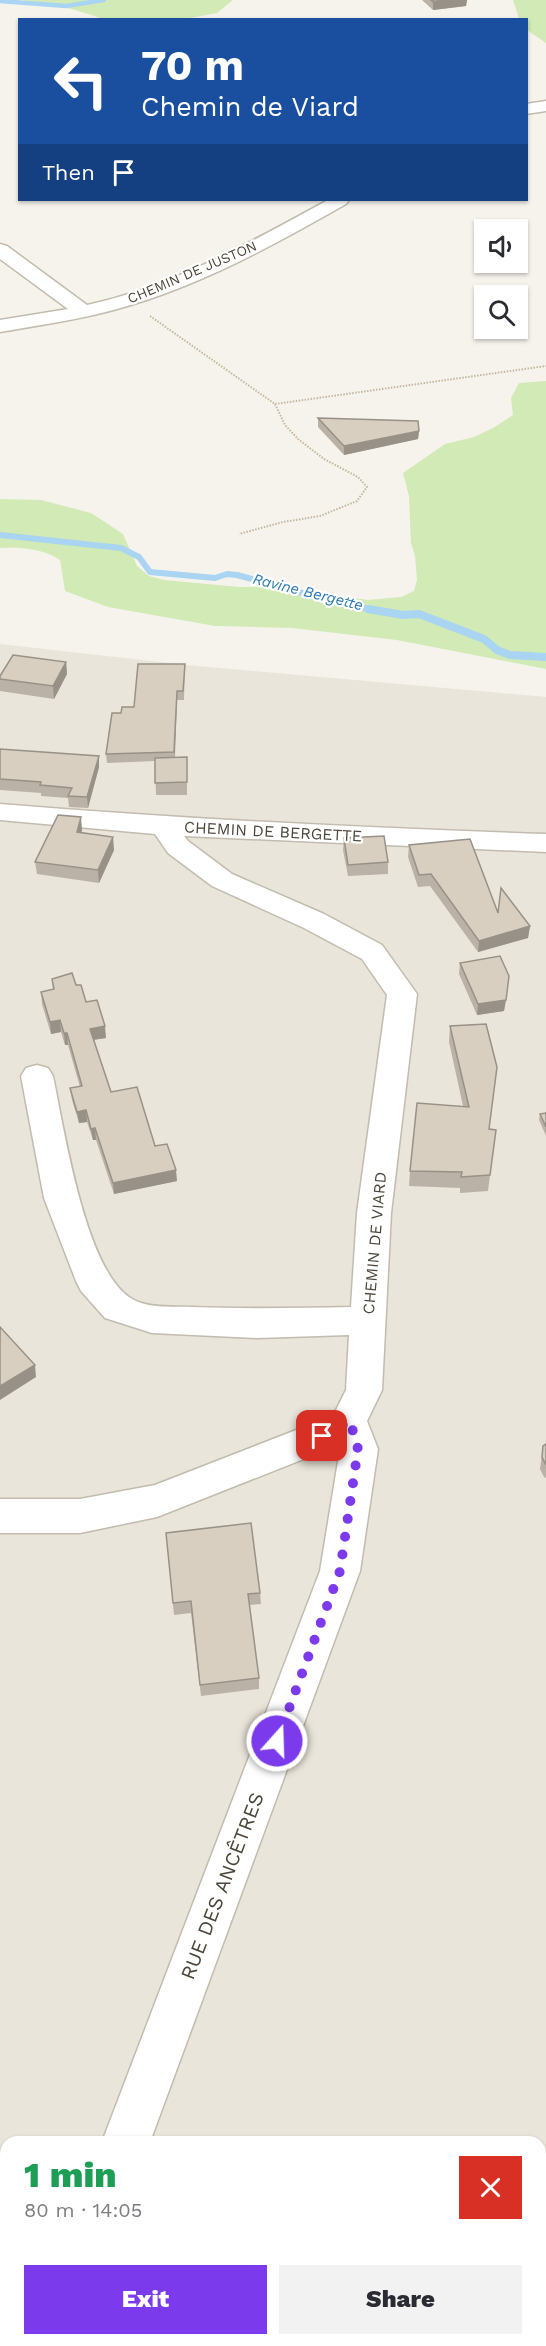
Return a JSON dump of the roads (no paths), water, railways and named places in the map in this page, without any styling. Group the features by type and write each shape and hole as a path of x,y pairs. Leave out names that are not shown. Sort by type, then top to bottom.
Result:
{"street":[{"path":"528,109 546,106"},
{"name":"CHEMIN DE JUSTON","path":"0,326 83,311 126,300 165,286 275,237 338,201"},
{"path":"0,250 83,311"},
{"name":"CHEMIN DE BERGETTE","path":"0,812 164,826 300,834 546,843"},
{"name":"CHEMIN DE VIARD","path":"164,826 178,847 222,880 314,921 372,952 402,994 374,1213 364,1390 350,1421"},
{"path":"37,1076 62,1197 93,1281 117,1308 152,1319 256,1324 368,1320"},
{"path":"0,1516 80,1516 158,1501 322,1436 350,1421"},
{"name":"RUE DES ANCÊTRES","path":"128,2136 340,1571 358,1449 350,1421"}],"waterway":[{"path":"0,1 66,6 104,0"},
{"name":"Ravine Bergette","path":"0,535 121,548 139,557 150,572 215,578 227,574 237,575 346,605 377,610"},
{"name":"Ravine Bergette","path":"368,609 403,615 419,614 484,639 497,650 510,655 546,657"}]}
